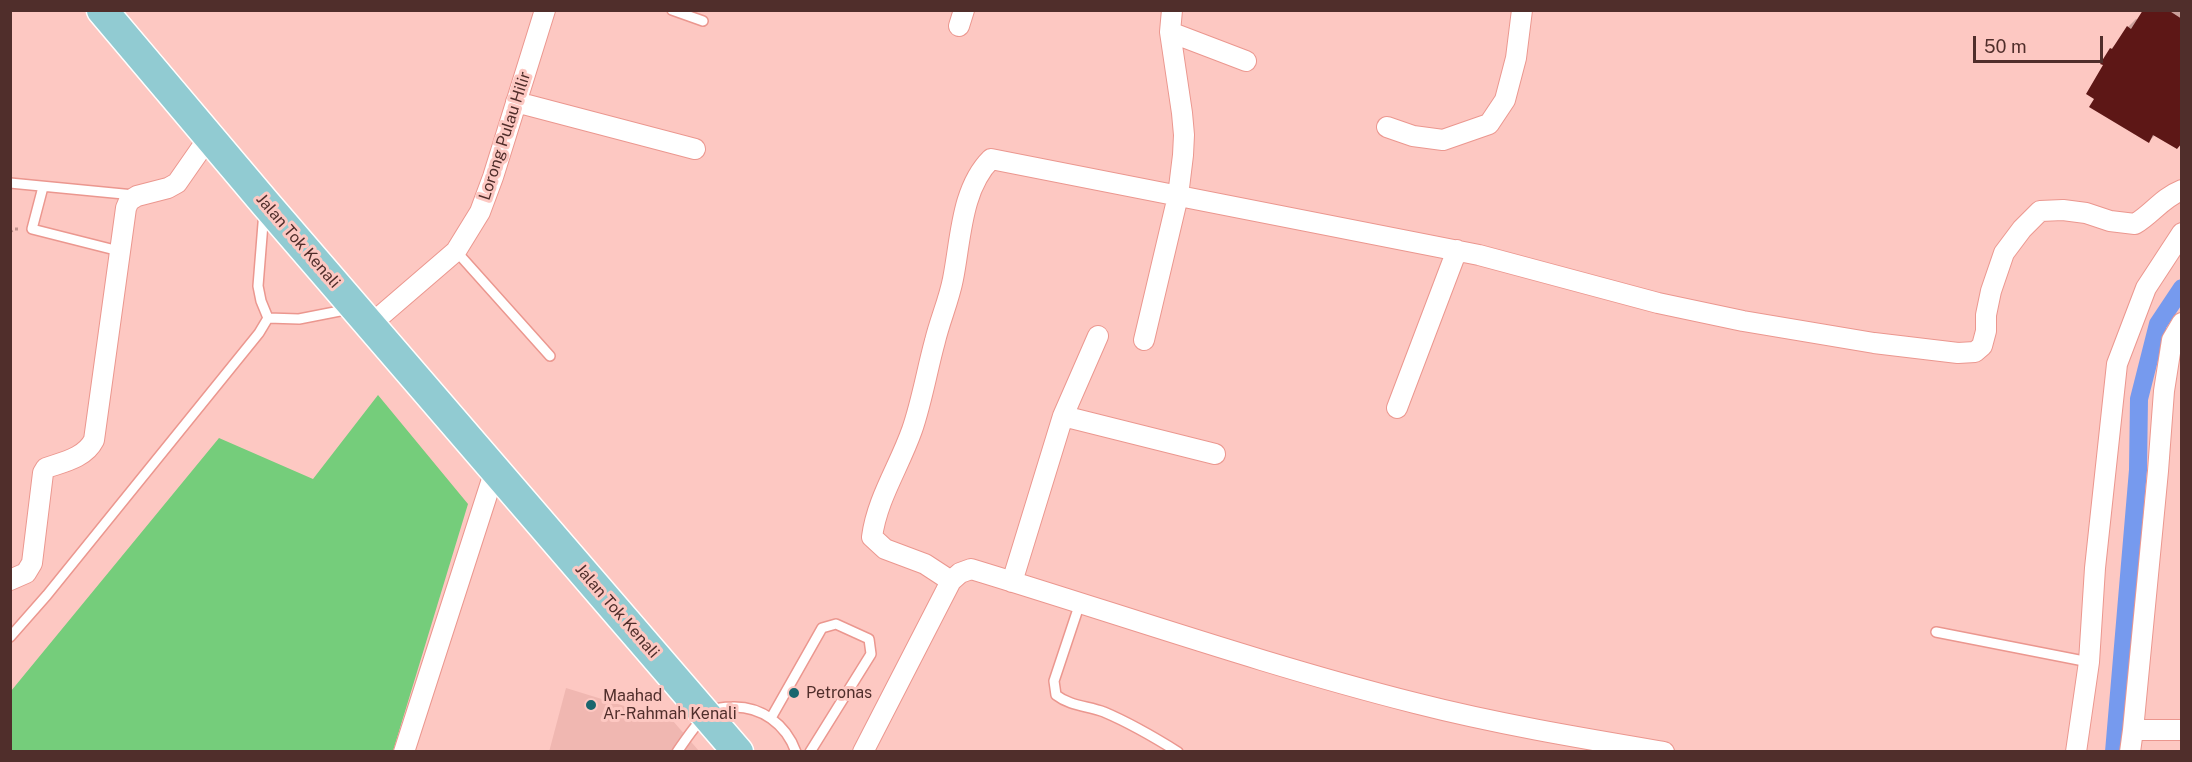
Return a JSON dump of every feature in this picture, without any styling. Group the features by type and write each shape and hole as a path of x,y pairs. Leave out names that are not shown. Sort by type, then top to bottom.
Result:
{"main road":[{"name":"Jalan Tok Kenali","path":"102,10 265,203 738,752"}],"street":[{"name":"Lorong Pulau Hilir","path":"363,316 456,251 480,213 545,10"},
{"path":"1144,340 1178,196 1184,135 1170,32 1172,10"},
{"path":"1387,127 1413,136 1443,140 1489,124 1505,100 1516,58 1522,10"},
{"path":"1170,32 1246,61"},
{"path":"516,102 695,149"},
{"path":"13,580 26,573 32,563 43,473 46,468 83,454 94,441 119,251 129,201 137,196 168,188 177,183 209,137"},
{"path":"951,581 925,564 885,549 873,537 874,519 912,429 952,282 964,212 980,170 991,159 1457,250 1658,303 1743,321 1874,343 1958,353 1975,352 1982,346 1991,291 2004,253 2022,229 2040,211 2075,211 2135,225 2147,217 2162,200 2181,190"},
{"path":"2076,752 2089,662 2095,568 2117,364 2146,288 2181,233"},
{"path":"1397,408 1457,250"},
{"path":"2130,752 2164,391 2172,340 2181,323"},
{"path":"1012,582 1063,416 1098,336"},
{"path":"1063,416 1215,454"},
{"path":"404,752 495,470"},
{"path":"863,752 951,581 960,573 971,569 1241,654 1415,703 1554,733 1664,751"},
{"path":"2133,730 2181,730"}],"lane":[{"path":"672,10 703,21"},
{"path":"10,183 137,196"},
{"path":"43,187 32,229 119,251"},
{"path":"265,203 258,286 268,318"},
{"path":"456,251 550,356"},
{"path":"268,318 363,316"},
{"path":"10,638 244,351 268,318"},
{"path":"1080,603 1054,681 1056,695 1069,703 1101,711 1142,729 1178,752"},
{"path":"771,718 822,628 836,624 869,639 871,654 810,752"},
{"path":"1936,632 2089,662"},
{"path":"677,752 707,715 715,709 738,707 750,709 771,718 788,735 796,752"}],"shaded area":[{"name":"Maahad Ar-Rahmah Kenali","path":"566,688 673,721 699,751 549,752"}],"green space":[{"path":"378,395 468,504 393,751 11,751 11,691 219,438 313,479"}],"building":[{"path":"2143,10 2168,10 2182,19 2182,143 2177,149 2153,135 2149,143 2089,107 2094,99 2086,94 2103,65 2100,64 2127,26 2131,29"}],"waterway":[{"path":"2114,752 2138,470 2139,399 2158,324 2182,288"}],"place":[{"name":"Petronas","path":"794,693"},
{"name":"Maahad Ar-Rahmah Kenali","path":"591,705"}]}
